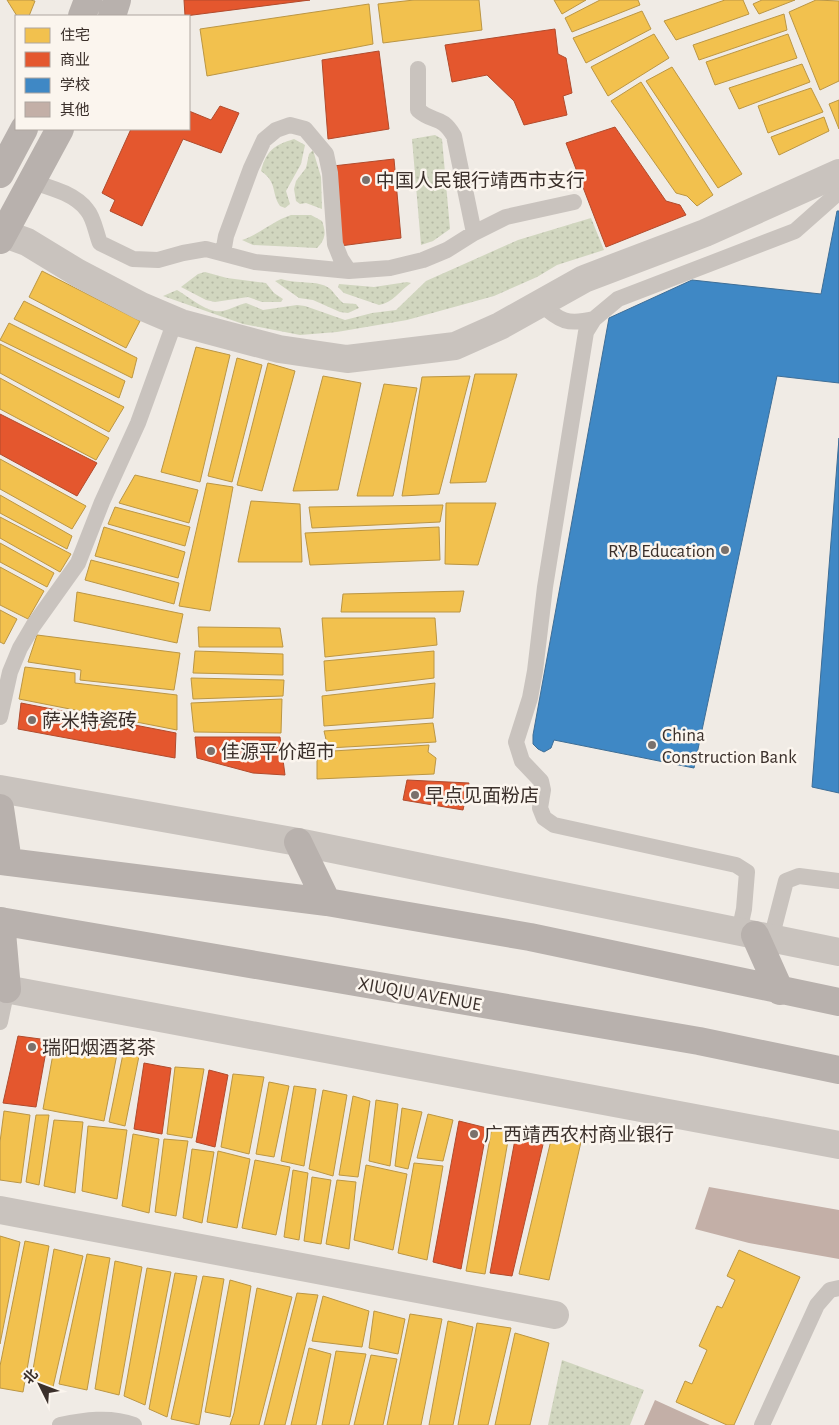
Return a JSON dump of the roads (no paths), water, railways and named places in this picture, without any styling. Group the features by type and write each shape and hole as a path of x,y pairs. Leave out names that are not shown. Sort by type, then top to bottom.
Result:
{"main road":[{"path":"82,15 88,0"},
{"path":"112,15 117,0"},
{"path":"0,174 23,130"},
{"path":"2,237 59,130"},
{"path":"0,808 4,862 327,902 530,937 839,1002"},
{"path":"298,842 327,902"},
{"path":"0,921 3,989"},
{"name":"XIUQIU AVENUE","path":"0,921 699,1041 839,1070"},
{"path":"755,936 780,991"}],"street":[{"path":"2,237 27,242 78,273 141,306 175,321 279,349 347,359 455,346 500,326 584,279 705,233 839,172"},
{"path":"0,789 298,842 839,952"},
{"path":"3,989 839,1145"},
{"path":"0,1210 555,1316"}],"lane":[{"path":"418,69 418,110 427,118 438,118 447,124 454,136 474,233"},
{"path":"224,253 226,236 248,176 264,140 276,130 290,125 305,129 326,154 330,173 335,244 341,259 349,271"},
{"path":"33,182 60,191 78,202 88,211 100,243 133,259 158,260 183,253 206,250 255,262 349,271 390,268 423,260 447,250 506,216 574,202"},
{"path":"755,936 744,909 747,872 736,865 554,825 544,818 540,808 543,790 541,780 522,761 516,742 530,698 535,671 545,587 586,332 594,319 618,299 795,231 839,192"},
{"path":"540,303 555,317 567,322 594,319"},
{"path":"0,717 10,672 20,648 32,626 78,562 102,502 138,424 175,321"},
{"path":"755,936 786,881 799,876 839,881"},
{"path":"0,1022 3,989"},
{"path":"762,1425 817,1305 830,1290 839,1288"},
{"path":"60,1425 86,1419 124,1422 134,1425"}],"place":[{"name":"中国人民银行靖西市支行","path":"366,180"},
{"name":"RYB Education","path":"725,550"},
{"name":"萨米特瓷砖","path":"32,720"},
{"name":"China Construction Bank","path":"652,745"},
{"name":"佳源平价超市","path":"211,751"},
{"name":"早点见面粉店","path":"415,795"},
{"name":"瑞阳烟酒茗茶","path":"32,1047"},
{"name":"广西靖西农村商业银行","path":"474,1134"}]}
